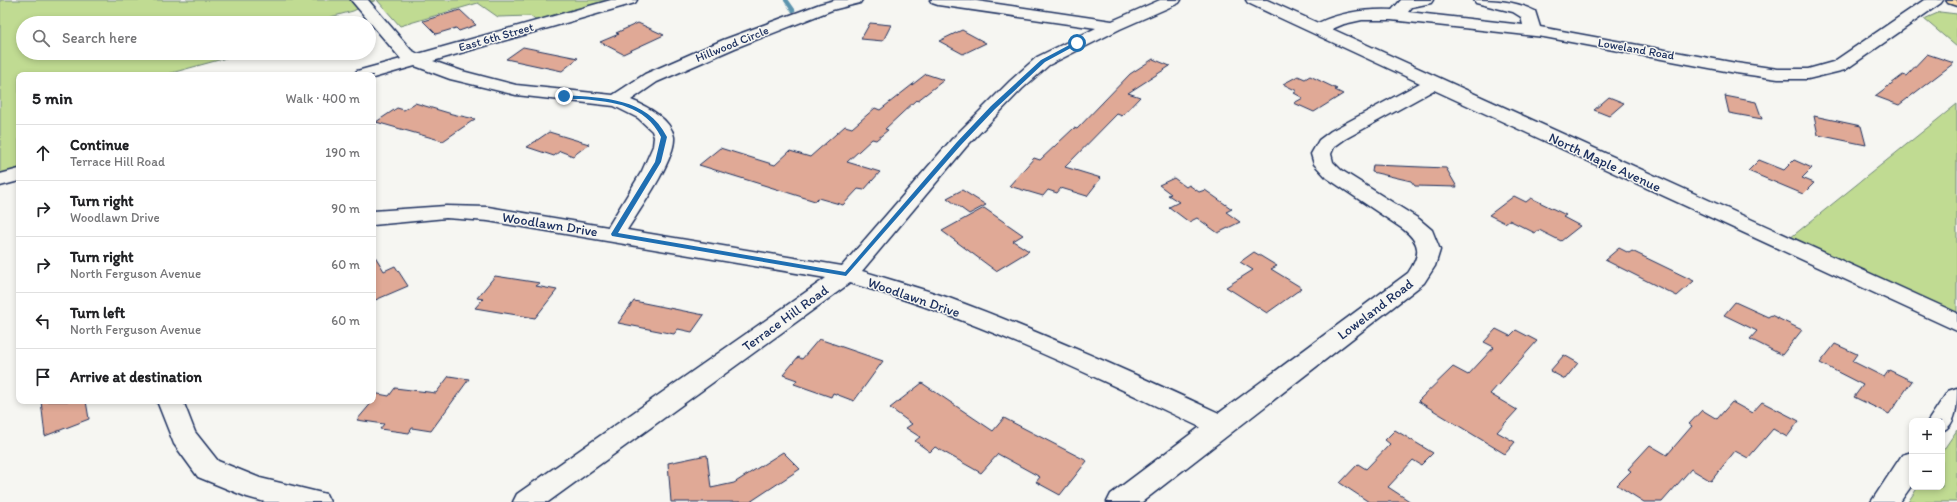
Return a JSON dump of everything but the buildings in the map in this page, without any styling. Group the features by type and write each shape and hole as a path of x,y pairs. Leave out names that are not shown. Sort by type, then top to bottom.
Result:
{"street":[{"path":"358,0 372,16"},
{"name":"East 6th Street","path":"374,72 629,0"},
{"name":"Hillwood Circle","path":"617,101 651,78 821,3 854,0"},
{"path":"938,0 1114,26"},
{"name":"Terrace Hill Road","path":"527,502 846,274 959,143 1016,85 1043,61 1114,26 1173,0"},
{"name":"North Maple Avenue","path":"1254,0 1957,323"},
{"path":"1397,15 1407,3 1424,0"},
{"path":"1482,0 1520,8 1528,14 1533,31"},
{"name":"Loweland Road","path":"1318,29 1339,20 1362,15 1397,15 1533,31 1736,68 1778,74 1808,74 1839,66 1935,0"},
{"path":"376,21 405,54 416,60 456,75 516,90 617,101 629,105 647,116 659,126 664,137 658,162 614,234"},
{"name":"Loweland Road","path":"1121,502 1416,278 1424,266 1429,250 1424,235 1411,224 1334,174 1324,164 1321,154 1326,144 1338,135 1433,83"},
{"path":"0,180 16,176"},
{"name":"Woodlawn Drive","path":"376,218 446,212 488,214 846,274 939,303 1004,329 1140,387 1222,426"},
{"path":"1943,418 1957,398"},
{"path":"171,404 183,437 208,469 257,489 316,502"},
{"path":"1885,502 1909,467"}],"green space":[{"path":"0,0 376,0 353,11 334,16 16,16 16,60 219,60 175,72 16,72 16,172 0,177"},
{"path":"377,0 617,0 538,22 530,16 498,17 478,3 400,26"},
{"path":"1940,12 1957,14 1957,47 1924,19"},
{"path":"1957,104 1957,313 1790,238"},
{"path":"1957,430 1957,502 1908,502 1916,490 1945,490 1945,448"}],"waterway":[{"path":"786,0 793,10"}],"route":[{"path":"564,96 617,101 629,105 647,116 659,126 664,137 658,162 614,234 846,274 959,143 1016,85 1043,61 1077,43"}]}
